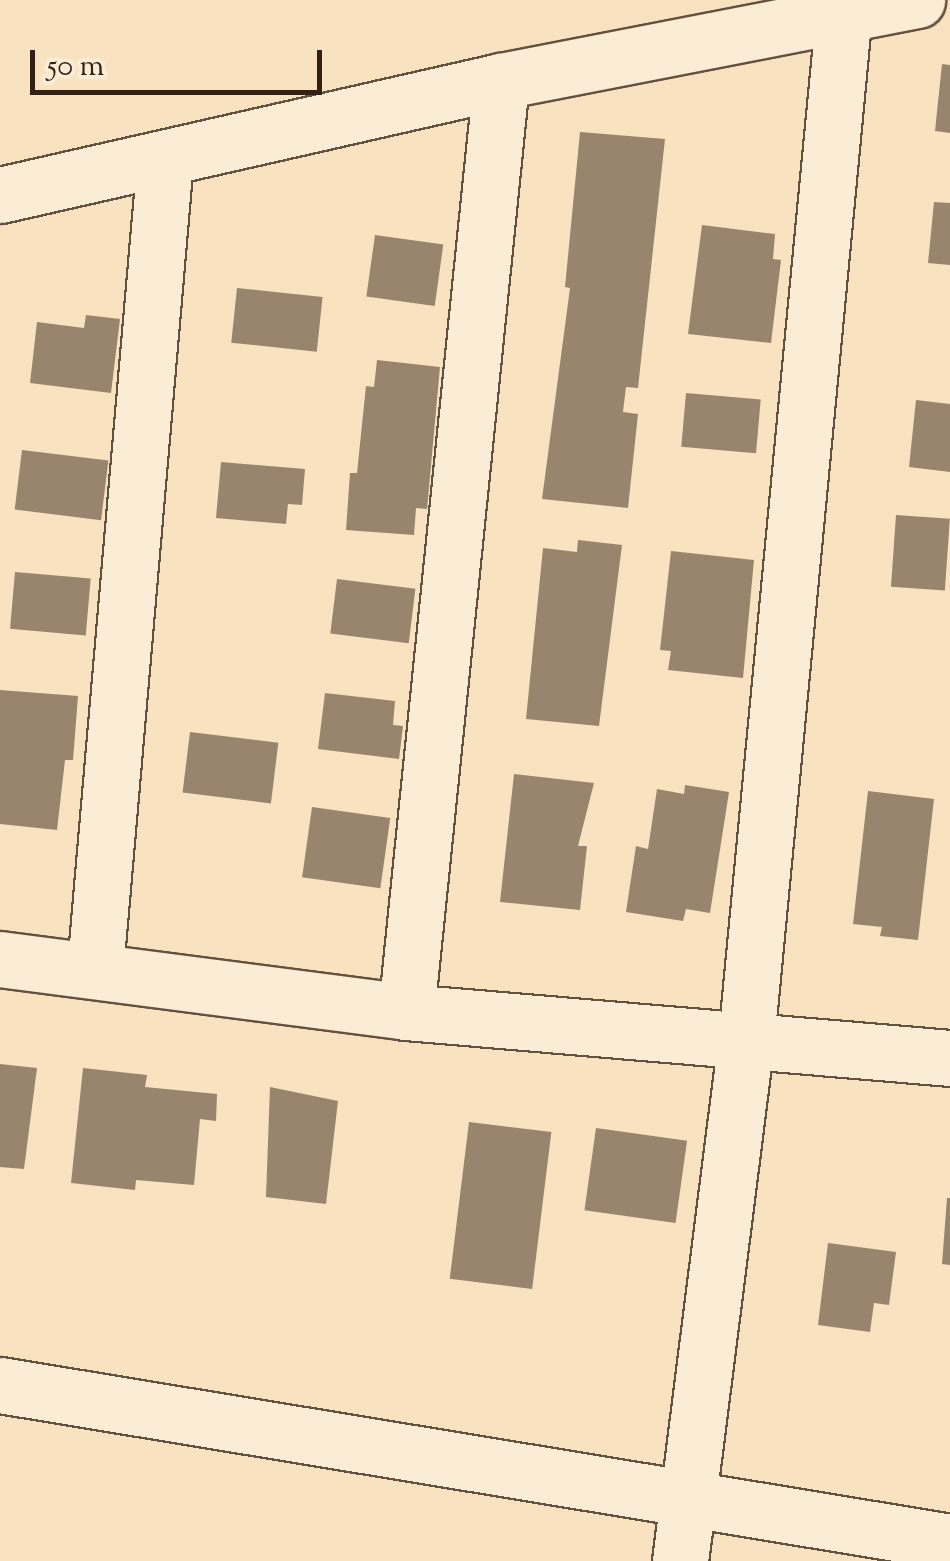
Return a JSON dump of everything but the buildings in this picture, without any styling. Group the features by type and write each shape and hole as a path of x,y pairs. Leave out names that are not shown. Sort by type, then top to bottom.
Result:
{"street":[{"path":"0,195 501,80 847,8 917,0"},
{"path":"680,1561 746,1040 847,8"},
{"path":"406,1012 501,80"},
{"path":"95,968 165,159"},
{"path":"0,959 95,968 406,1012 950,1058"},
{"path":"0,1386 950,1542"}]}
